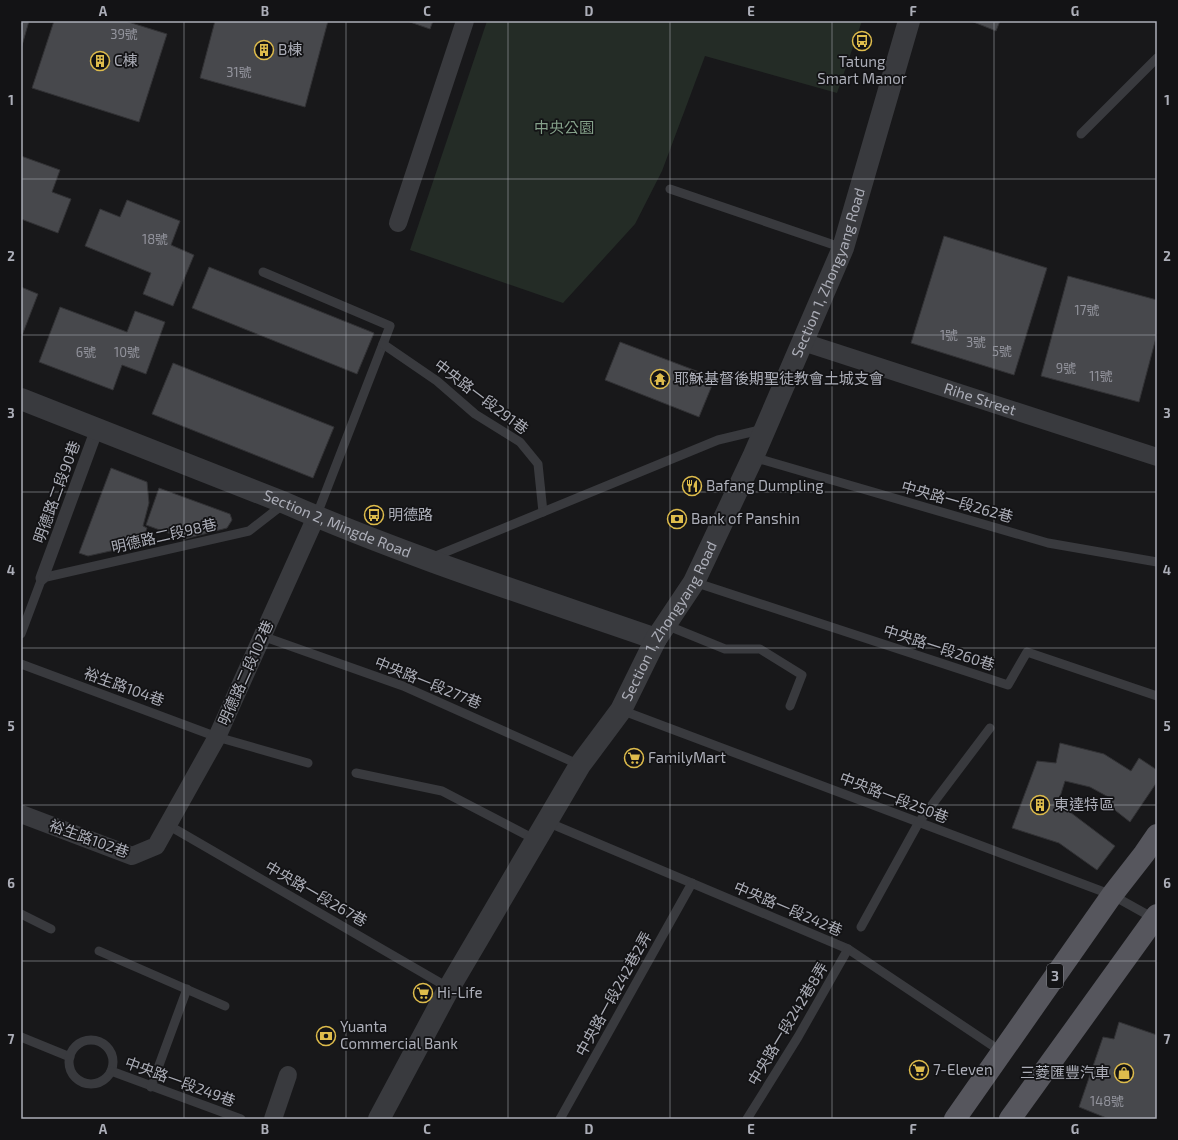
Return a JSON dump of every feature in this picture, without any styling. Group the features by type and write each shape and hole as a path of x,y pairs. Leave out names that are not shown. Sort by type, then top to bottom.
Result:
{"main road":[{"name":"3","path":"955,1119 1112,895 1157,835"},
{"path":"1010,1119 1156,917"}],"street":[{"path":"398,224 465,21"},
{"name":"Section 1, Zhongyang Road","path":"379,1119 449,988 580,765 621,710 661,632 694,582 765,428 843,248 909,21"},
{"name":"Rihe Street","path":"803,342 1157,457"},
{"name":"Section 2, Mingde Road","path":"21,399 426,560 661,632"},
{"name":"明德路二段90巷","path":"42,578 97,429"},
{"name":"明德路二段102巷","path":"168,824 217,737 316,517"},
{"name":"裕生路102巷","path":"21,814 132,856 156,846 168,824"},
{"path":"273,1119 288,1075"}],"lane":[{"path":"1080,134 1157,58"},
{"path":"670,189 843,248"},
{"path":"263,272 390,326 316,517"},
{"name":"中央路一段291巷","path":"383,344 437,381 475,414 520,442 538,464 543,512"},
{"path":"426,560 718,440 765,428"},
{"name":"中央路一段262巷","path":"752,457 1048,543 1157,562"},
{"name":"明德路二段98巷","path":"42,578 249,531 284,503"},
{"name":"明德路二段90巷","path":"21,634 42,578"},
{"name":"中央路一段260巷","path":"694,582 1008,685 1027,652 1157,696"},
{"path":"661,632 724,649 760,649 802,675 790,706"},
{"name":"中央路一段277巷","path":"262,636 403,686 580,765"},
{"name":"裕生路104巷","path":"21,664 217,737 308,764"},
{"name":"中央路一段250巷","path":"621,710 1112,895 1156,917"},
{"path":"861,927 919,822 990,728"},
{"path":"356,773 442,791 536,840"},
{"name":"中央路一段242巷","path":"547,822 848,949 1002,1052"},
{"name":"中央路一段267巷","path":"168,824 449,988"},
{"name":"中央路一段242巷2弄","path":"560,1119 692,883"},
{"path":"21,914 51,929"},
{"name":"中央路一段242巷8弄","path":"749,1116 798,1036 848,949"},
{"path":"99,951 225,1006"},
{"path":"152,1087 187,989"},
{"path":"21,1037 70,1057"},
{"name":"中央路一段249巷","path":"84,1041 98,1041 110,1050 113,1065 111,1071 101,1082 94,1084 87,1083 80,1081 71,1071 69,1064 70,1057 72,1050 77,1045 84,1041"},
{"name":"中央路一段249巷","path":"111,1071 241,1119"}],"green space":[{"name":"中央公園","path":"487,21 862,21 837,93 705,56 662,171 635,224 563,303 410,250"}],"building":[{"path":"21,21 29,21 21,49"},
{"name":"C棟","path":"54,21 125,21 167,34 139,122 32,88"},
{"name":"B棟","path":"215,21 328,21 305,107 200,78"},
{"path":"407,21 433,21 430,29"},
{"path":"971,21 1000,21 996,31"},
{"path":"21,156 60,170 52,192 71,199 58,233 21,219"},
{"path":"127,200 180,221 171,245 194,255 173,306 143,294 151,273 85,246 100,209 120,217"},
{"path":"944,236 1047,268 1014,375 911,343"},
{"path":"209,267 374,333 357,374 192,308"},
{"path":"1068,276 1157,300 1157,334 1139,402 1041,376"},
{"path":"21,287 38,294 21,338"},
{"path":"60,307 127,332 135,311 165,322 146,374 122,365 113,390 39,362"},
{"name":"耶穌基督後期聖徒教會土城支會","path":"620,342 715,378 699,417 605,380"},
{"path":"173,363 334,427 313,478 152,414"},
{"path":"111,468 147,482 149,503 143,526 147,528 142,544 88,556 79,553"},
{"path":"159,488 230,514 232,520 227,528 185,539 146,525"},
{"name":"東達特區","path":"1060,743 1104,754 1131,771 1139,758 1157,770 1157,782 1130,822 1111,807 1112,799 1090,787 1065,781 1058,803 1115,846 1097,870 1059,843 1012,828 1037,761 1056,763"},
{"name":"三菱匯豐汽車","path":"1119,1022 1157,1035 1157,1119 1109,1119 1079,1107 1103,1037 1114,1039"}],"place":[{"name":"Tatung Smart Manor","path":"862,41"},
{"name":"B棟","path":"264,50"},
{"name":"C棟","path":"100,61"},
{"name":"耶穌基督後期聖徒教會土城支會","path":"660,379"},
{"name":"Bafang Dumpling","path":"692,486"},
{"name":"明德路","path":"374,515"},
{"name":"Bank of Panshin","path":"677,519"},
{"name":"FamilyMart","path":"634,758"},
{"name":"東達特區","path":"1040,805"},
{"name":"Hi-Life","path":"423,993"},
{"name":"Yuanta Commercial Bank","path":"326,1036"},
{"name":"7-Eleven","path":"919,1070"},
{"name":"三菱匯豐汽車","path":"1124,1073"}]}
